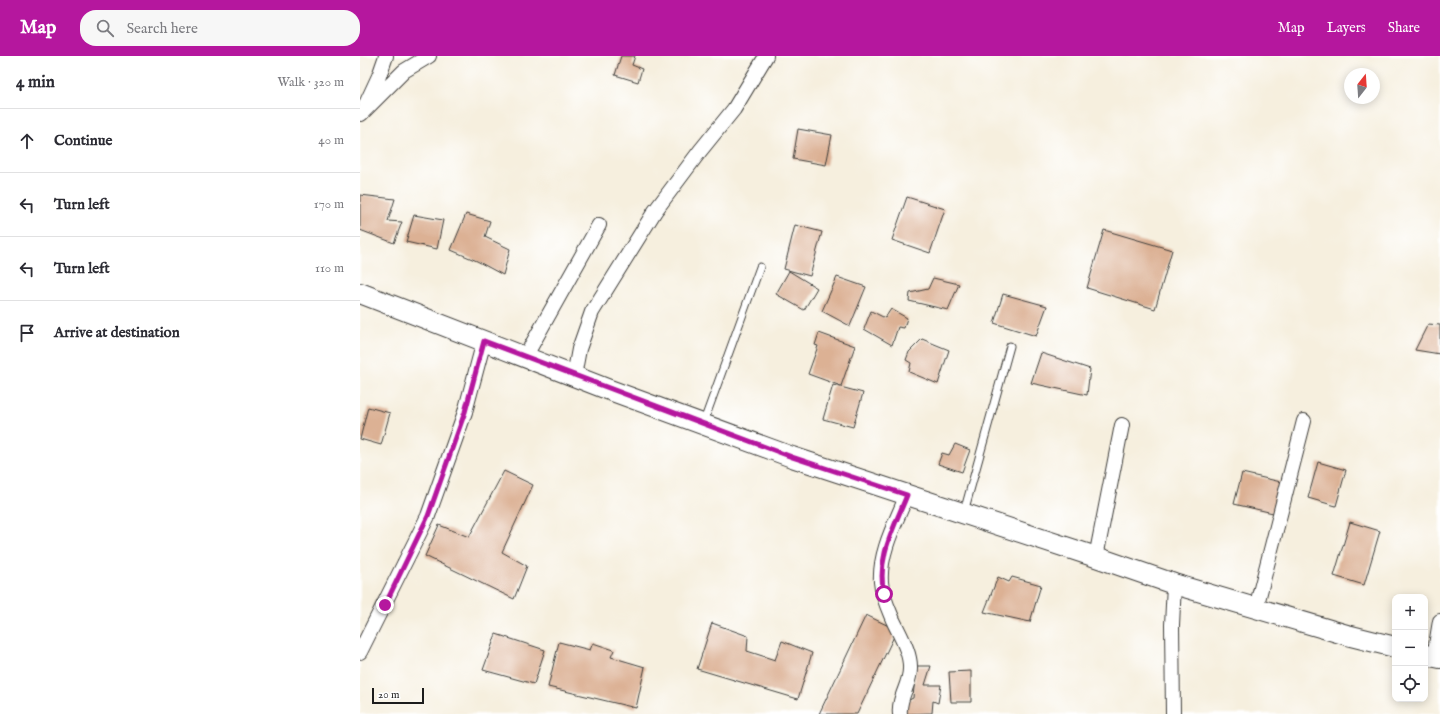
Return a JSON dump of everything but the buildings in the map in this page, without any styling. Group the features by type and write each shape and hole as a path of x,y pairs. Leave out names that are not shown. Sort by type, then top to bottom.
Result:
{"street":[{"path":"361,115 379,76 386,56"},
{"path":"361,115 404,70 429,56"},
{"path":"574,376 579,349 592,312 655,212 700,151 734,109 766,56"},
{"path":"526,357 599,225"},
{"path":"360,293 574,376 792,457 1174,584 1347,635 1392,646"},
{"path":"360,652 428,516 465,412 484,341"},
{"path":"1256,608 1304,421"},
{"path":"1096,557 1122,425"},
{"path":"900,714 903,696 909,680 911,669 908,654 886,603 881,583 884,550 907,495"},
{"path":"1173,714 1172,624 1174,584"},
{"path":"1433,657 1440,621"}],"lane":[{"path":"703,424 760,267"},
{"path":"964,514 1010,346"}],"route":[{"path":"385,605 428,516 465,412 484,341 607,389 792,457 907,495 884,550 881,583 884,594"}]}
